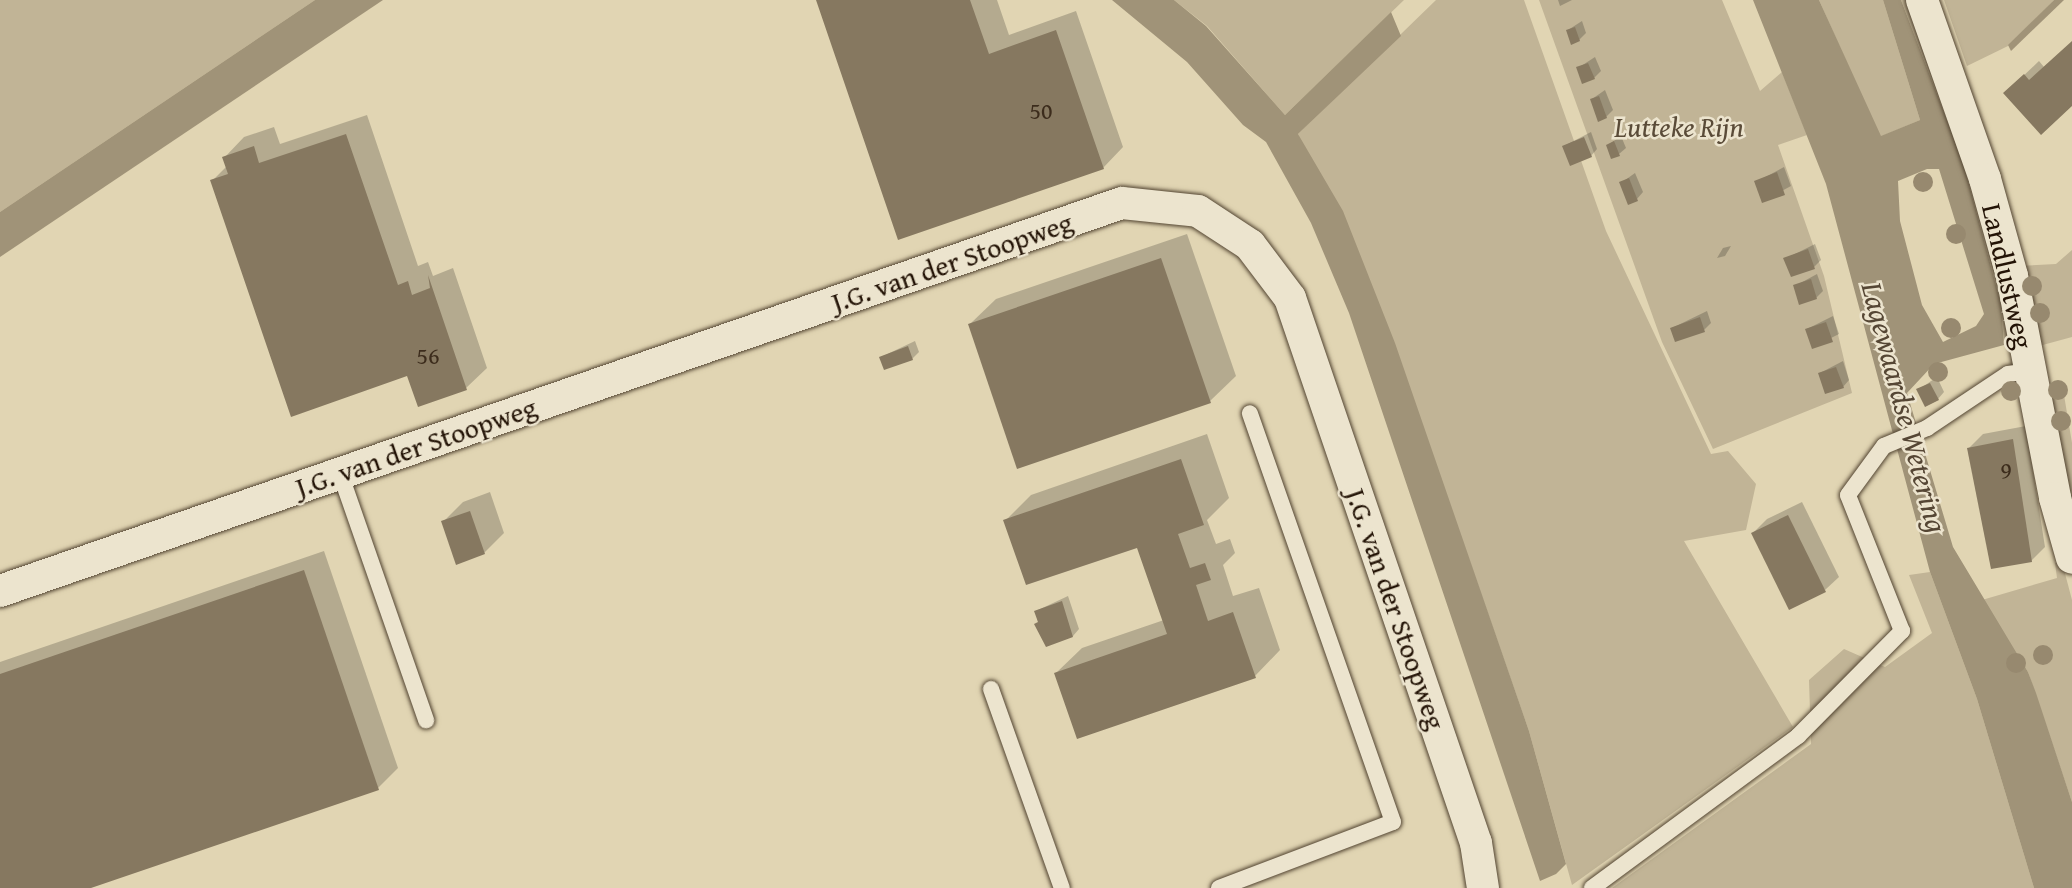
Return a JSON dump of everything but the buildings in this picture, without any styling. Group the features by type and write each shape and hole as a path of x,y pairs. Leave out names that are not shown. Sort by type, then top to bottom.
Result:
{"street":[{"name":"Landlustweg","path":"1922,0 1985,179 2012,276 2029,371 2072,558"},
{"name":"J.G. van der Stoopweg","path":"0,591 1122,203 1198,211 1250,245 1290,298 1476,843 1483,888"}],"lane":[{"path":"1592,888 1798,736 1902,631 1848,495 1884,446 1927,428 2008,373 2029,371"},
{"path":"1219,888 1393,822 1250,413"},
{"path":"340,473 426,720"},
{"path":"991,689 1062,888"}],"green space":[{"path":"0,0 315,0 0,212"},
{"path":"1174,0 1404,0 1285,115 1207,26"},
{"path":"1436,0 1524,0 1606,231 1711,454 1728,451 1756,484 1746,530 1684,541 1793,727 1572,885 1529,731 1439,473 1298,134"},
{"name":"Lutteke Rijn","path":"1539,0 1722,0 1760,91 1782,72 1807,135 1778,145 1824,276 1852,393 1713,449 1662,342"},
{"path":"1819,0 1883,0 1920,120 1880,137"},
{"path":"1901,0 1914,0 1972,162 2012,338 2004,345 2001,304 1963,162"},
{"path":"1944,0 2054,0 2008,46 1967,66"},
{"path":"2072,250 2072,337 2039,346 2017,266 2056,264"},
{"path":"2062,383 2072,443 2072,524 2044,390"},
{"path":"2062,562 2072,600 2072,802 2028,672 1982,600 2057,578 2055,563"},
{"path":"1930,572 1977,699 2034,888 1612,888 1811,744 1809,680 1844,649 1885,667 1932,633 1909,575"}],"water":[{"path":"315,0 383,0 0,257 0,212"},
{"path":"1112,0 1174,0 1206,26 1285,115 1391,12 1401,36 1298,134 1343,211 1395,343 1529,731 1566,864 1556,874 1540,881 1349,313 1311,223 1266,142 1243,125 1187,62"},
{"name":"Lagewaardse Wetering","path":"1753,0 1819,0 1881,136 1920,120 1883,0 1901,0 1963,162 2001,304 2004,345 1934,364 1907,393 1953,547 2028,672 2036,693 2072,802 2072,888 2034,888 1977,699 1930,572 1826,184","holes":["1927,169 1939,169 1984,314 1976,326 1943,342 1922,305 1900,221 1898,181"]},
{"path":"2054,0 2064,0 2011,51 2008,45"}]}
